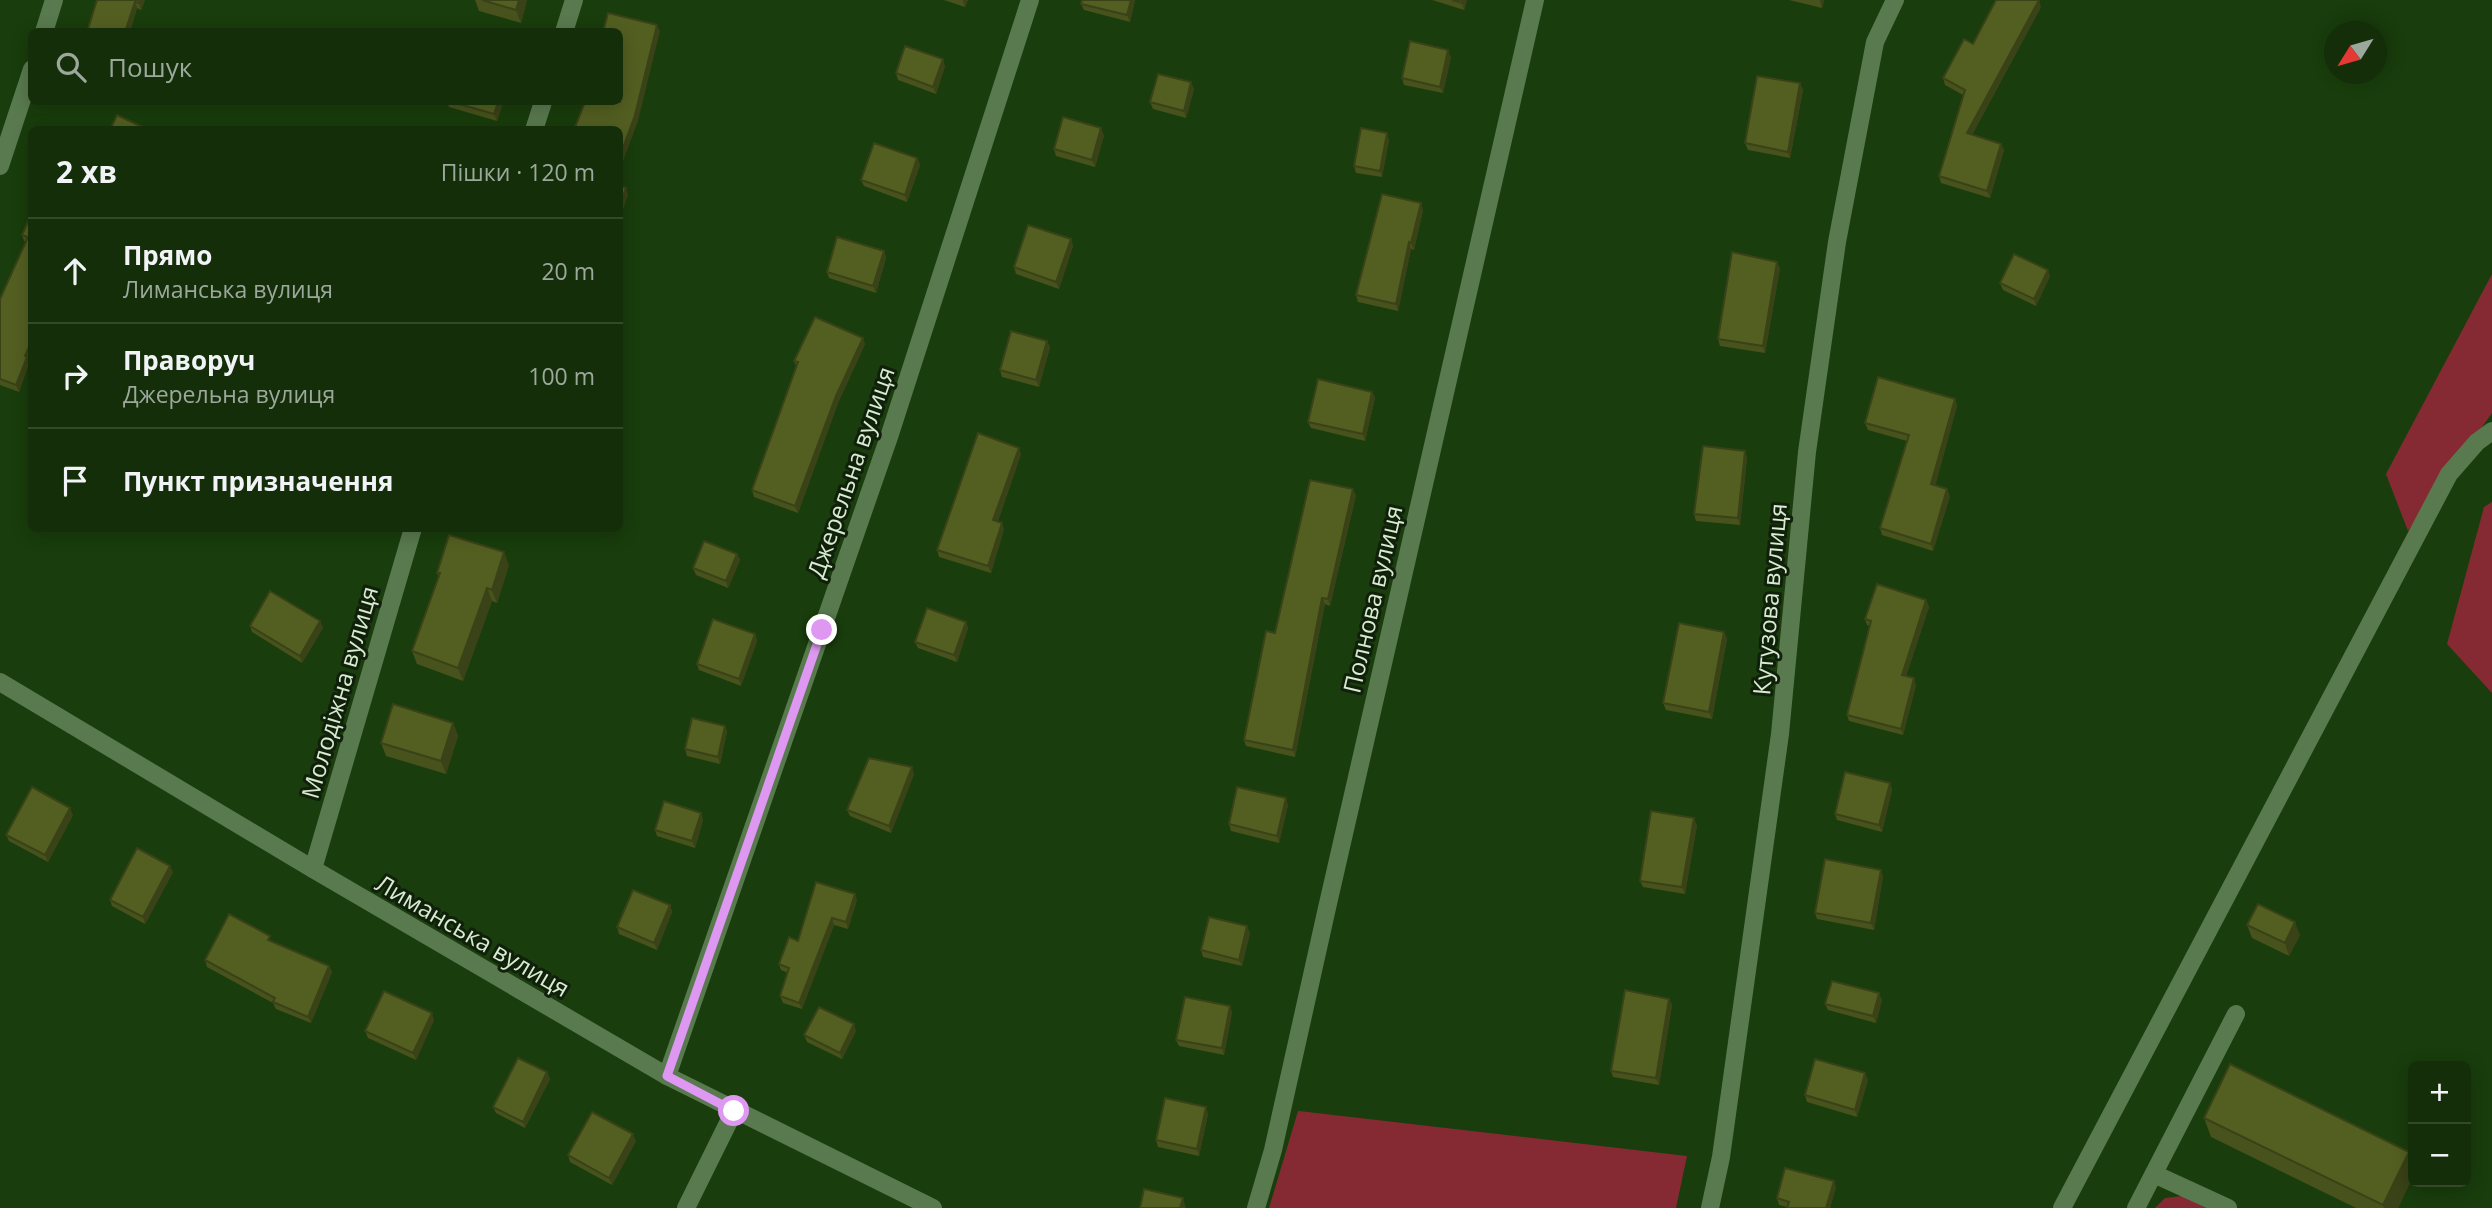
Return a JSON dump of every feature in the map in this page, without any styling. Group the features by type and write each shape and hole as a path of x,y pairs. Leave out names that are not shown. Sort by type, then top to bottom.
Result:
{"street":[{"path":"45,28 54,0"},
{"path":"565,28 574,0"},
{"name":"Джерельна вулиця","path":"667,1076 890,434 1030,0"},
{"name":"Полнова вулиця","path":"1256,1208 1273,1150 1535,0"},
{"name":"Кутузова вулиця","path":"1710,1208 1721,1157 1780,734 1807,452 1837,242 1875,42 1895,0"},
{"path":"0,166 28,81"},
{"path":"535,126 541,105"},
{"path":"2062,1208 2448,474 2477,442 2492,431"},
{"name":"Молодіжна вулиця","path":"313,869 412,532"},
{"name":"Лиманська вулиця","path":"0,682 667,1076 933,1208"},
{"path":"2136,1208 2235,1014"},
{"path":"686,1208 734,1111"},
{"path":"2154,1174 2228,1208"}],"shaded area":[{"path":"2492,274 2492,413 2408,531 2386,474"},
{"path":"2492,502 2492,693 2447,644 2484,507"},
{"path":"1298,1111 1687,1156 1676,1208 1269,1208"},
{"path":"2182,1196 2206,1208 2155,1208 2165,1198"}],"building":[{"path":"97,0 140,0 139,3 135,2 126,28 88,28"},
{"path":"482,0 519,0 516,10"},
{"path":"1082,0 1131,0 1127,15 1081,4"},
{"path":"1996,0 2039,0 1967,133 2001,144 1987,191 1939,176 1965,90 1943,78 1964,39 1973,44"},
{"path":"608,13 657,25 635,115 623,148 623,126 576,126 584,105 623,105 623,28 604,28"},
{"path":"1410,41 1448,50 1440,87 1402,78"},
{"path":"905,46 943,59 933,87 896,73"},
{"path":"1158,74 1191,82 1184,111 1150,102"},
{"path":"1757,76 1800,83 1788,152 1745,143"},
{"path":"462,105 497,105 494,114"},
{"path":"117,115 140,126 112,126"},
{"path":"1063,117 1101,128 1092,160 1054,149"},
{"path":"1361,128 1387,133 1380,171 1354,166"},
{"path":"874,143 917,158 905,195 861,180"},
{"path":"1382,194 1421,203 1411,243 1409,242 1396,304 1356,295"},
{"path":"28,222 28,237 22,235"},
{"path":"1028,225 1071,239 1056,282 1014,267"},
{"path":"28,237 28,349 16,385 0,379 0,299"},
{"path":"837,237 884,251 873,286 827,272"},
{"path":"1732,252 1777,262 1763,346 1718,339"},
{"path":"2014,254 2048,270 2034,299 2000,283"},
{"path":"815,317 863,338 836,396 795,506 752,490 798,362 794,361"},
{"path":"1011,331 1047,341 1036,380 1000,370"},
{"path":"1878,377 1955,399 1931,484 1947,489 1931,544 1880,528 1909,435 1865,423"},
{"path":"1318,379 1372,392 1363,434 1308,422"},
{"path":"978,433 1019,448 993,520 1002,523 988,566 937,550"},
{"path":"1703,446 1745,451 1738,518 1694,514"},
{"path":"1310,480 1353,489 1328,599 1322,598 1293,750 1244,740 1266,631 1275,633"},
{"path":"449,535 504,552 492,590 487,588 458,668 412,651 440,573 437,573"},
{"path":"704,541 737,554 726,581 693,568"},
{"path":"1877,584 1926,600 1902,675 1914,678 1901,729 1847,715 1871,621 1865,619"},
{"path":"270,591 320,621 300,656 250,626"},
{"path":"927,608 966,622 954,655 915,642"},
{"path":"713,619 755,634 739,679 697,664"},
{"path":"1679,623 1724,632 1709,712 1663,703"},
{"path":"393,704 453,723 441,761 381,743"},
{"path":"692,718 725,726 718,757 685,749"},
{"path":"869,758 912,767 889,826 847,810"},
{"path":"1845,772 1890,783 1879,825 1835,814"},
{"path":"32,787 70,808 45,855 6,835"},
{"path":"1237,787 1286,798 1277,836 1229,824"},
{"path":"664,801 701,813 692,841 655,830"},
{"path":"1651,811 1694,818 1682,887 1640,881"},
{"path":"137,848 170,866 143,917 110,900"},
{"path":"1825,859 1881,870 1871,923 1815,913"},
{"path":"816,882 855,894 846,922 832,918 799,1003 780,996 789,968 779,964 789,937 798,941"},
{"path":"633,890 670,905 654,943 617,927"},
{"path":"2258,904 2295,922 2285,943 2247,925"},
{"path":"229,914 270,936 268,940 329,966 308,1017 273,1002 275,998 205,960"},
{"path":"1209,917 1247,926 1239,960 1201,950"},
{"path":"1832,981 1879,993 1873,1016 1825,1004"},
{"path":"1625,990 1669,999 1656,1078 1611,1071"},
{"path":"384,991 432,1013 413,1053 365,1031"},
{"path":"1185,997 1230,1006 1222,1048 1176,1040"},
{"path":"819,1007 854,1024 840,1053 804,1035"},
{"path":"518,1058 547,1072 523,1122 493,1107"},
{"path":"1815,1059 1865,1073 1855,1110 1805,1095"},
{"path":"2230,1064 2408,1152 2408,1154 2383,1205 2204,1118"},
{"path":"1165,1098 1206,1107 1197,1149 1156,1140"},
{"path":"592,1112 633,1134 609,1178 568,1155"},
{"path":"1785,1168 1834,1181 1826,1208 1787,1208 1789,1202 1777,1198"},
{"path":"1144,1189 1183,1198 1180,1208 1140,1208"}],"route":[{"path":"734,1111 667,1076 822,630"}]}
